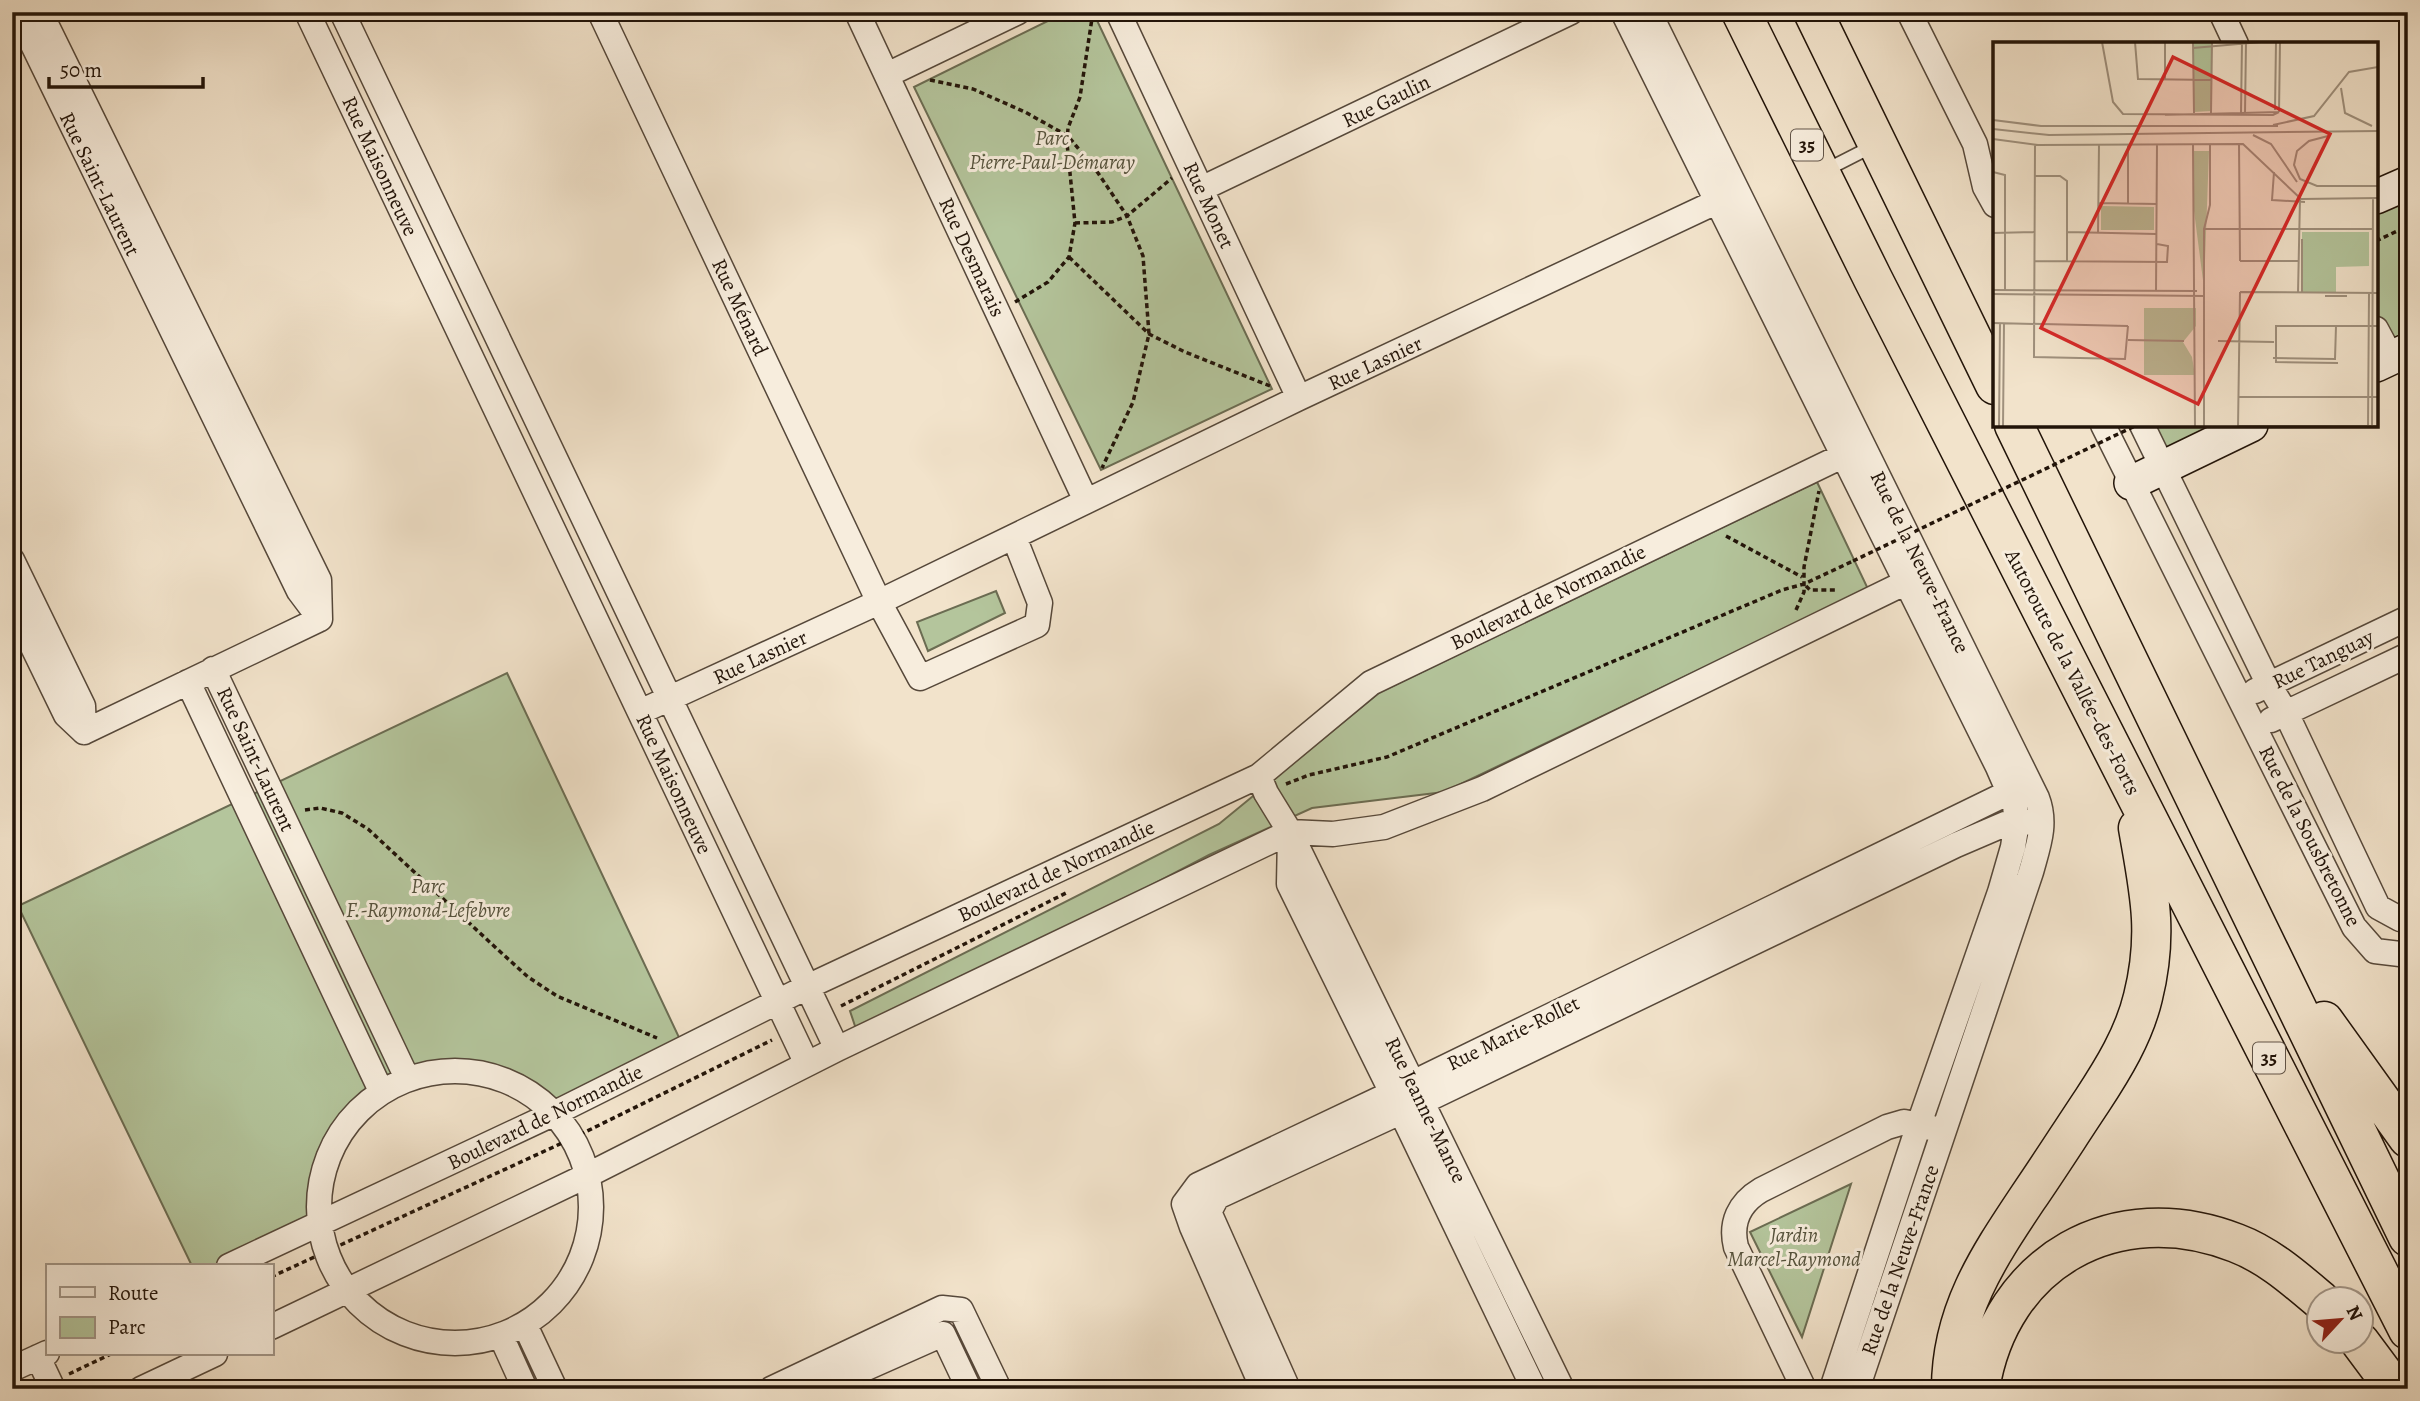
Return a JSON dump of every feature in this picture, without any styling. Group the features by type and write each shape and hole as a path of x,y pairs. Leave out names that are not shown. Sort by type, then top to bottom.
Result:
{"highway":[{"name":"Autoroute de la Vallée-des-Forts","path":"1741,12 2408,1330"},
{"path":"1813,12 1993,381"},
{"name":"35","path":"2015,427 2408,1237"},
{"path":"1951,1389 1952,1362 1959,1326 1972,1290 1999,1242 2107,1077 2127,1043 2139,1013 2151,958 2153,921 2130,785"},
{"path":"2258,928 2408,1138"},
{"path":"1980,1389 1995,1332 2024,1289 2053,1261 2079,1246 2112,1234 2165,1228 2204,1233 2239,1244 2277,1265 2304,1287"},
{"path":"2370,1356 2395,1389"}],"street":[{"name":"Rue Saint-Laurent","path":"17,12 319,580 320,619 214,669 407,1078"},
{"name":"Rue Saint-Laurent","path":"40,12 157,275"},
{"name":"Rue Maisonneuve","path":"307,12 807,1064"},
{"name":"Rue Maisonneuve","path":"342,12 837,1049"},
{"name":"Rue Ménard","path":"600,12 879,602"},
{"name":"Rue Desmarais","path":"857,12 890,74 1086,501"},
{"path":"890,74 1018,12"},
{"name":"Rue Monet","path":"1118,12 1299,398"},
{"name":"Rue Gaulin","path":"1201,189 1571,12"},
{"name":"Rue de la Neuve-France","path":"1623,12 1727,197 2019,788 2041,809 2043,824 2031,872 1857,1389"},
{"name":"Rue de la Neuve-France","path":"1649,12 1727,197"},
{"path":"1909,12 1975,144 1985,187 1993,201"},
{"path":"2227,14 2235,42"},
{"path":"329,58 357,44"},
{"path":"1975,144 1993,158"},
{"path":"2378,196 2408,183"},
{"name":"Rue Lasnier","path":"640,712 879,602 1299,398 1727,197"},
{"path":"432,275 460,260"},
{"name":"Rue de la Sousbretonne","path":"2105,427 2238,699 2354,927 2375,951 2404,953 2404,917 2378,906 2286,713 2269,685 2143,427"},
{"path":"2131,483 2247,427"},
{"name":"Boulevard de Normandie","path":"233,1264 555,1113 807,987 1262,785 1371,683 1853,451"},
{"path":"541,504 570,490"},
{"path":"879,602 920,678 1037,625 1040,603 1014,537"},
{"path":"12,560 83,706 84,732"},
{"path":"273,1326 588,1175 837,1049 1290,832 1333,834 1384,827 1482,789 1916,578"},
{"path":"12,604 66,715 84,732"},
{"name":"Rue Tanguay","path":"2238,699 2408,618"},
{"name":"Rue Tanguay","path":"2254,727 2408,655"},
{"path":"84,732 214,669"},
{"name":"Rue Saint-Laurent","path":"188,682 381,1091"},
{"name":"Rue Jeanne-Mance","path":"1262,785 1290,832 1534,1389"},
{"name":"Rue de la Neuve-France","path":"1832,1389 1919,1124 2000,892 2013,847 2017,822 2015,806 2019,788"},
{"name":"Rue Marie-Rollet","path":"1209,1212 1217,1197 1407,1097 1740,936 2019,788"},
{"name":"Rue Marie-Rollet","path":"1740,936 1996,827 2017,822 2043,824"},
{"path":"323,968 349,955"},
{"path":"446,1070 487,1073 524,1088 555,1113 573,1138 588,1175 591,1221 586,1248 575,1273 548,1307 525,1325 501,1336 468,1343 440,1343 413,1337 376,1318 347,1291 334,1272 325,1251 319,1224 320,1185 331,1148 352,1116 381,1091 407,1078 446,1070"},
{"name":"Rue Jeanne-Mance","path":"1407,1097 1562,1389"},
{"name":"Rue Marie-Rollet","path":"1184,1203 1198,1185 1407,1097"},
{"path":"1804,1389 1736,1247 1734,1225 1739,1210 1748,1198 1760,1190 1887,1127 1904,1122 1943,1132"},
{"path":"1184,1203 1209,1212 1288,1389"},
{"path":"1184,1203 1263,1389"},
{"path":"822,1380 942,1308 961,1310"},
{"path":"771,1389 822,1380 943,1334 961,1310"},
{"path":"961,1310 999,1389"},
{"path":"525,1325 555,1389"},
{"path":"943,1334 969,1389"},
{"path":"501,1336 525,1389"},
{"path":"12,1369 42,1355 51,1386"},
{"path":"141,1389 211,1356"}],"lane":[{"path":"1821,173 1878,143"}],"path":[{"path":"998,313 1048,282 1069,257 1075,223 1068,128 1080,97 1093,12"},
{"path":"890,74 973,89 1025,112 1068,136 1096,170 1127,216 1143,256 1150,334 1133,402 1086,501"},
{"path":"1075,223 1112,222 1127,216 1189,164"},
{"path":"2378,239 2408,226"},
{"path":"1069,257 1150,334 1185,352 1299,398"},
{"path":"1262,785 1387,757 1782,590 1806,583 2133,427"},
{"path":"1803,578 1820,485"},
{"path":"1722,534 1803,578 1810,590 1843,589"},
{"path":"1794,614 1806,583"},
{"path":"282,813 320,808 351,818 368,828 528,977 557,996 684,1048"},
{"path":"821,1016 1068,892"},
{"path":"273,1276 573,1138 792,1030"},
{"path":"51,1386 107,1356"}],"green space":[{"name":"Parc Pierre-Paul-Démaray","path":"1066,12 1093,12 1272,389 1101,470 914,87"},
{"path":"2408,183 2408,351 2378,365 2378,196"},
{"path":"2145,427 2246,427 2164,466"},
{"path":"1817,482 1868,589 1444,792 1312,808 1209,855 859,1038 850,1011 1219,824 1380,692"},
{"path":"996,591 1005,613 928,651 917,622"},
{"name":"Parc F.-Raymond-Lefebvre","path":"507,673 684,1048 558,1112 506,1072 454,1065 395,1075 350,1116 327,1164 320,1195 320,1219 227,1264 191,1264 18,906"},
{"name":"Jardin Marcel-Raymond","path":"1851,1184 1802,1337 1750,1232"}]}
